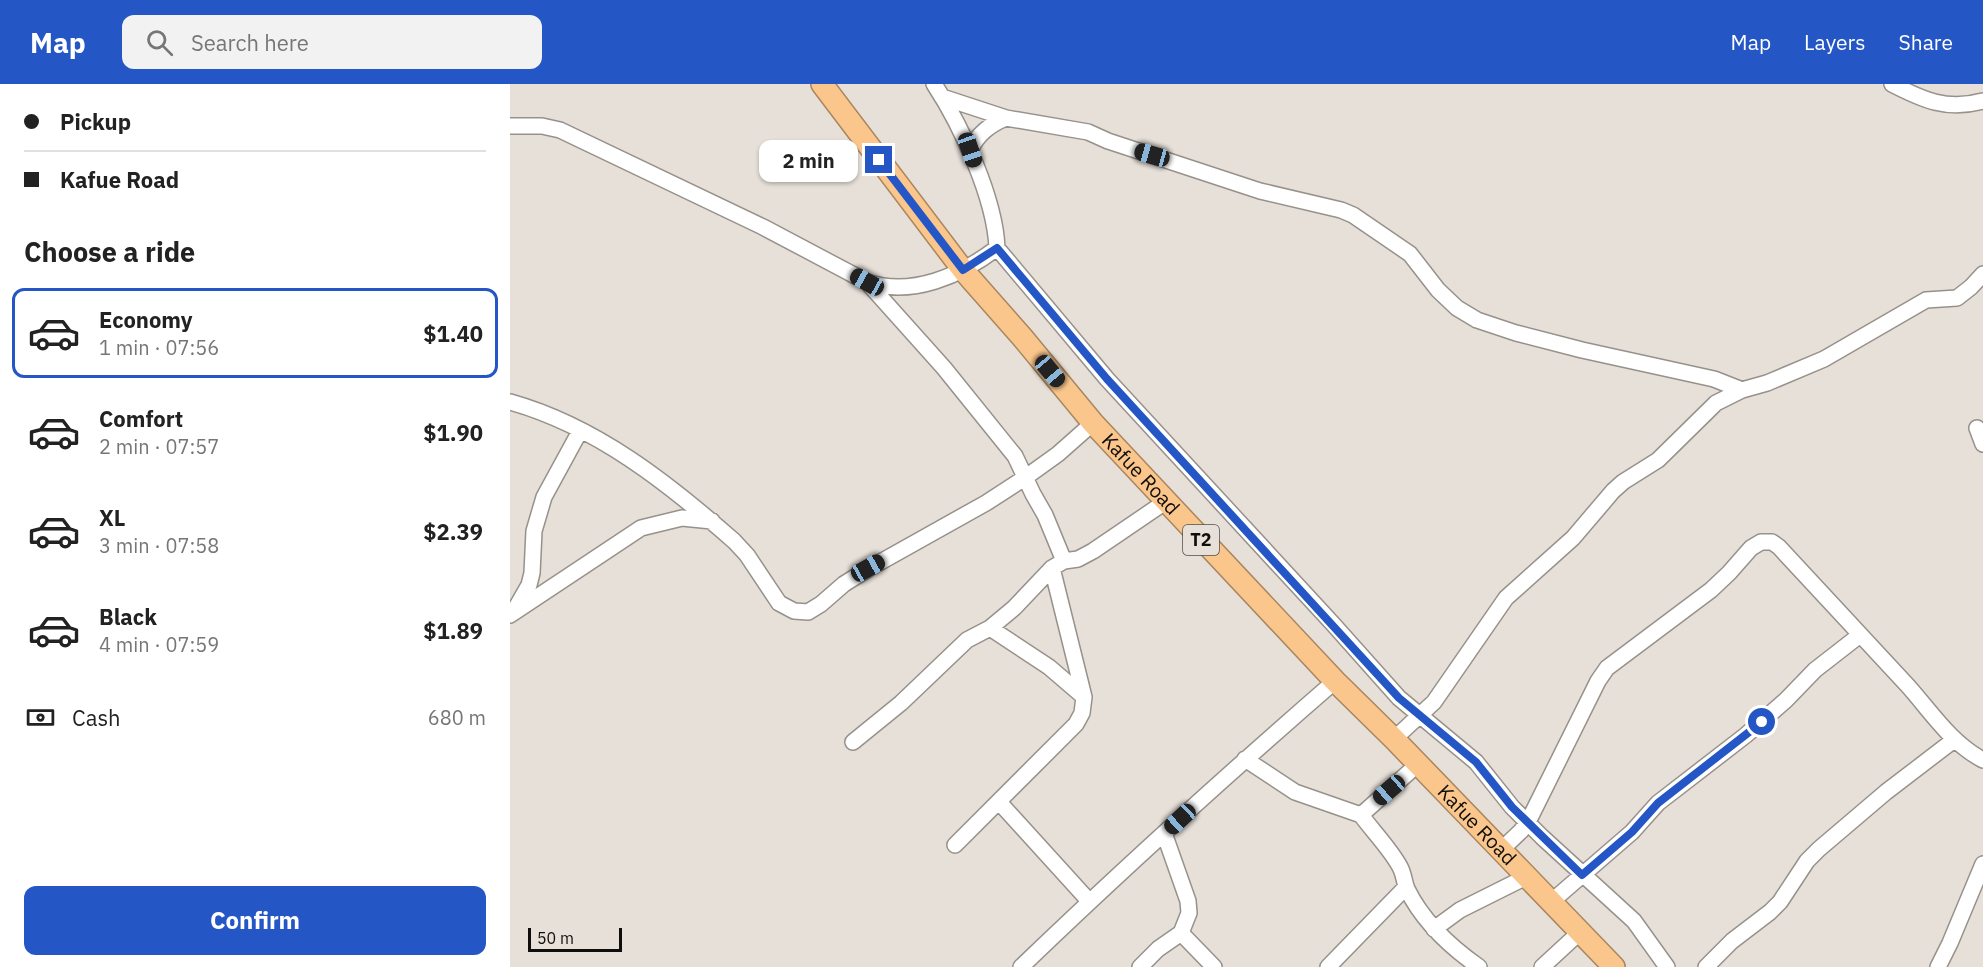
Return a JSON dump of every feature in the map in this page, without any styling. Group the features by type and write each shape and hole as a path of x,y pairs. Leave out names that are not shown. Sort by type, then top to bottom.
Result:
{"highway":[{"name":"Kafue Road","path":"822,84 963,270 1093,423 1335,681 1614,967"}],"street":[{"path":"1892,84 1931,102 1952,105 1983,101"},
{"path":"938,90 1006,118 1088,132 1116,144 1260,191 1341,210 1361,220 1410,254 1438,290 1457,308 1477,320 1582,350 1714,379 1742,390"},
{"path":"938,90 970,150 986,198 997,248 1107,379 1399,698 1476,762 1527,823 1634,921 1666,967"},
{"path":"970,150 983,131 1006,118"},
{"path":"510,126 542,126 560,130 763,227 867,282 882,287 897,289 931,282 963,270 997,248"},
{"path":"1394,739 1434,702 1448,685 1506,598 1573,538 1613,491 1658,460 1716,404 1742,390 1824,359 1926,300 1957,298 1983,274"},
{"path":"867,282 962,390 1015,456 1026,477 1045,514 1058,564 1084,697 1082,713 1076,724 955,845"},
{"path":"510,402 534,409 580,431 641,466 711,521 747,555 779,603 794,611 808,612 868,568 987,503 1058,454 1093,423"},
{"path":"1977,428 1983,444"},
{"path":"511,616 529,585 532,573 534,531 541,505 560,465 580,431"},
{"path":"853,742 901,703 967,640 990,628 1014,608 1058,564 1078,559 1094,551 1165,502"},
{"path":"511,616 641,528 681,518 711,521"},
{"path":"1500,851 1527,823 1598,681 1607,668 1711,590 1751,548 1761,542 1772,542 1779,547 1954,740 1965,750 1983,760"},
{"path":"990,628 1049,667 1084,697"},
{"path":"1551,902 1632,832 1658,803 1746,735 1786,700 1815,670 1860,635"},
{"path":"1021,967 1089,901 1245,759 1335,681"},
{"path":"1706,967 1732,941 1780,902 1807,861 1818,849 1886,792 1954,740"},
{"path":"1245,759 1295,792 1361,815 1400,866 1406,887 1422,915 1457,951 1479,967"},
{"path":"1361,815 1418,765"},
{"path":"999,802 1089,901"},
{"path":"1140,967 1158,948 1181,933 1189,912 1188,901 1164,833"},
{"path":"1938,967 1983,864"},
{"path":"1434,929 1460,910 1526,877"},
{"path":"1328,967 1406,887"},
{"path":"1542,967 1580,932"},
{"path":"1181,933 1214,967"}],"route":[{"path":"879,160 963,270 997,248 1107,379 1399,698 1468,754 1512,807 1582,875 1632,832 1658,803 1762,722"}]}
